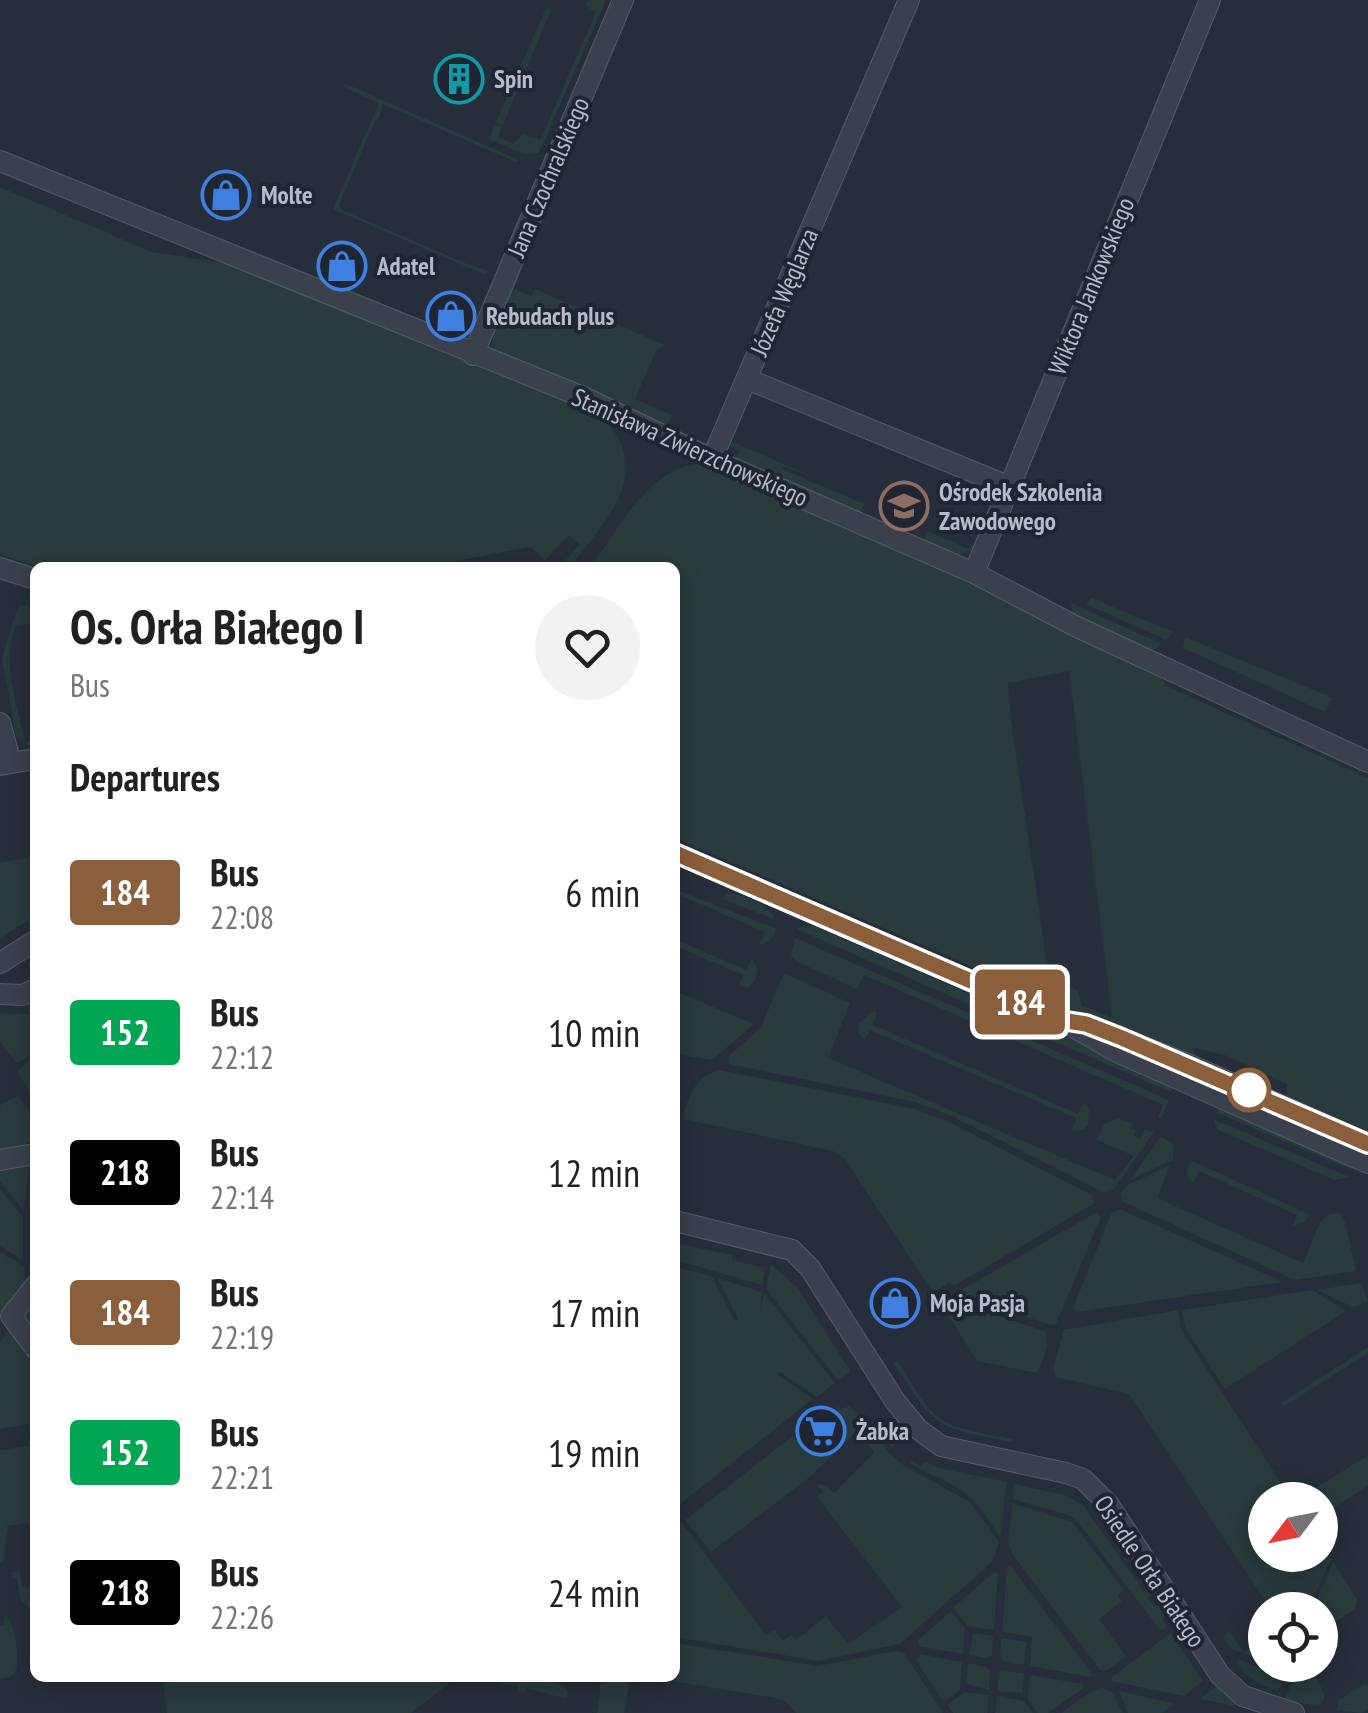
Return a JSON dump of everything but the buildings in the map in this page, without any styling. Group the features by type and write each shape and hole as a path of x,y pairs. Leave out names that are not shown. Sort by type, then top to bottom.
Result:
{"street":[{"name":"Jana Czochralskiego","path":"473,355 624,0"},
{"name":"Józefa Węglarza","path":"910,0 747,379 1010,487"},
{"name":"Wiktora Jankowskiego","path":"974,573 1210,0"},
{"name":"Stanisława Zwierzchowskiego","path":"0,161 583,397 712,459 974,573 1110,643 1368,762"},
{"path":"712,459 747,379"},
{"path":"0,568 30,577"},
{"path":"0,723 6,764"},
{"path":"680,854 1061,1020 1117,1052 1368,1162"},
{"path":"0,963 30,944"},
{"path":"0,994 30,992"},
{"path":"1061,1020 1086,1024 1139,1044 1368,1144"},
{"path":"0,1160 30,1155"},
{"name":"Osiedle Orła Białego","path":"680,1222 792,1250 810,1268 895,1401 918,1429 941,1446 1066,1473 1097,1490 1220,1675 1244,1696 1294,1713"},
{"path":"30,1292 11,1316 30,1341"}],"shaded area":[{"path":"555,0 503,125 496,122 546,8 551,9"},
{"path":"588,0 606,0 539,153 524,154 489,139 495,125 501,127 498,137 513,144 522,134 540,140 596,12 585,6"},
{"path":"344,83 517,159 516,162 383,104 339,205 342,210 488,271 486,275 333,209 379,103 343,87"},
{"path":"0,187 152,252 245,266 598,413 616,434 624,454 626,473 621,493 574,562 564,562 580,544 569,535 545,560 530,547 451,562 30,564 0,554"},
{"path":"510,287 531,296 535,289 665,345 656,351 635,399 672,415 665,430 499,357 494,349 493,331"},
{"path":"731,441 820,480 783,466 782,469 864,504 859,515 737,458 740,450 729,446"},
{"path":"701,464 1021,603 1159,675 1167,686 1368,778 1368,1135 1287,1099 1287,1084 1228,1056 1195,1048 1192,1056 1184,1058 680,840 680,562 594,562 637,502 666,475","holes":["1069,671 1112,1017 1082,1006 1077,990 1065,985 1051,991 1008,683"]},
{"path":"927,531 968,549 976,547 958,556 923,542"},
{"path":"1092,598 1173,632 1166,640 1086,604"},
{"path":"1071,603 1162,644 1148,653 1073,616"},
{"path":"21,605 30,608 30,624 16,625 10,653 12,683 25,742 30,742 26,746 16,736 2,658"},
{"path":"1185,637 1333,698 1325,712 1183,648"},
{"path":"30,857 30,919 0,938 0,863"},
{"path":"680,891 776,929 768,942 759,945 765,932 680,895"},
{"path":"726,893 754,900 776,920 723,899"},
{"path":"814,926 1174,1083 1171,1092 796,929"},
{"path":"795,938 1169,1100 1161,1119 1158,1118 1163,1105 864,975 857,989 798,962 791,956"},
{"path":"680,941 746,970 752,958 758,969 755,981 748,987 739,986 743,975 680,948"},
{"path":"784,973 850,1003 828,1058 1115,1180 1134,1156 1097,1140 1104,1124 1118,1118 1133,1124 1134,1136 1140,1139 1145,1129 1154,1132 1114,1189 1103,1192 950,1115 915,1102 729,1064 728,1057 761,1027"},
{"path":"680,993 754,1024 712,1060 680,1055"},
{"path":"871,1012 877,1012 873,1025 1078,1114 1084,1102 1090,1110 1088,1125 1072,1131 1076,1118 870,1030 865,1040 859,1034 858,1024"},
{"path":"0,1014 30,1014 30,1055 17,1063 0,1042"},
{"path":"30,1061 30,1092 17,1071"},
{"path":"719,1070 914,1109 947,1121 1092,1195 1095,1203 954,1286 950,1282 933,1293 845,1159 833,1151 683,1119 694,1089"},
{"path":"18,1096 29,1110 30,1142 0,1155 0,1105"},
{"path":"1222,1108 1350,1165 1352,1170 1216,1112"},
{"path":"1213,1119 1349,1177 1335,1180 1218,1130"},
{"path":"1161,1136 1174,1145 1173,1160 1130,1180"},
{"path":"1190,1160 1309,1214 1305,1222 1292,1226 1297,1215 1199,1171 1193,1183 1186,1174"},
{"path":"30,1163 23,1210 0,1181 0,1169"},
{"path":"1170,1165 1157,1198 1303,1263 1321,1223 1340,1213 1356,1271 1295,1280 1123,1202 1121,1193 1126,1186"},
{"path":"0,1189 23,1217 23,1260 0,1246"},
{"path":"1117,1210 1283,1282 1076,1312 1073,1308 1111,1214"},
{"path":"1097,1212 1101,1217 1056,1324 960,1296 958,1292"},
{"path":"680,1244 732,1255 732,1260 765,1268 762,1285 680,1261"},
{"path":"0,1252 24,1266 25,1285 0,1316"},
{"path":"771,1264 797,1287 851,1372 838,1380 766,1289"},
{"path":"680,1268 712,1276 735,1321 738,1318 717,1278 762,1292 760,1312 764,1293 835,1383 817,1397 780,1372 777,1374 813,1399 680,1504"},
{"path":"1361,1283 1368,1301 1353,1307 1317,1290"},
{"path":"1312,1290 1346,1311 1225,1389 1185,1328 1182,1310"},
{"path":"952,1302 1045,1331 1046,1347 1037,1373 977,1361 943,1307"},
{"path":"30,1304 30,1424 0,1429 0,1342"},
{"path":"1179,1310 1181,1329 1280,1482 1248,1482 1248,1572 1325,1572 1316,1592 1259,1592 1129,1394 1055,1377 1053,1368 1064,1330"},
{"path":"1368,1347 1368,1353 1283,1407 1281,1403"},
{"path":"898,1361 922,1399 942,1420 1012,1442 967,1433 940,1422 907,1384 893,1362"},
{"path":"838,1406 841,1410 849,1406 866,1422 811,1476 711,1552 685,1520 793,1436 807,1454 811,1451 805,1443 809,1440 816,1448 847,1424"},
{"path":"893,1417 904,1426 892,1448 879,1429"},
{"path":"873,1428 887,1451 903,1465 970,1502 999,1542 993,1561 900,1644 818,1661 680,1638 682,1523 766,1635 774,1630 783,1641 791,1635 796,1640 826,1616 848,1644 902,1607 817,1497 823,1492 817,1484 834,1493 874,1453 864,1439"},
{"path":"30,1446 30,1523 8,1526 3,1563 0,1563 0,1450"},
{"path":"1368,1455 1368,1485 1338,1505 1338,1482 1325,1482"},
{"path":"912,1460 921,1467 925,1462 1007,1482 1000,1537 960,1489 910,1463"},
{"path":"1014,1484 1064,1495 1083,1505 1145,1593 1156,1587 1158,1591 1148,1598 1155,1607 1165,1601 1172,1611 1162,1618 1167,1626 1161,1631 1074,1517 1013,1499"},
{"path":"1012,1503 1072,1522 1124,1590 1118,1595 1122,1601 1099,1619 1126,1656 1106,1671 1101,1671 1012,1554 1008,1542"},
{"path":"1010,1565 1091,1677 1030,1666 1032,1637 1002,1632"},
{"path":"1338,1570 1357,1599 1355,1609 1338,1620 1338,1592 1320,1592 1329,1572"},
{"path":"20,1571 22,1587 30,1586 30,1608 21,1602 17,1577 12,1572"},
{"path":"994,1572 998,1574 994,1630 968,1626 953,1608"},
{"path":"951,1611 965,1628 963,1654 919,1646 917,1641"},
{"path":"5,1614 14,1633 17,1666 13,1674 0,1679 0,1625 4,1625"},
{"path":"1229,1631 1244,1652 1248,1650 1248,1656 1229,1647 1223,1637"},
{"path":"973,1633 993,1636 992,1655 969,1655"},
{"path":"1171,1633 1203,1681 1184,1696 1112,1681 1112,1677"},
{"path":"1001,1638 1026,1642 1024,1665 1003,1661"},
{"path":"680,1644 818,1666 895,1651 904,1653 943,1713 796,1713 776,1698 677,1682 680,1682"},
{"path":"920,1654 962,1662 960,1690 945,1701 940,1697 916,1660"},
{"path":"1237,1659 1248,1664 1248,1675"},
{"path":"968,1663 987,1667 989,1690 966,1684"},
{"path":"1002,1670 1024,1674 1022,1693 997,1691"},
{"path":"1030,1675 1083,1684 1084,1688 1048,1713 1037,1713 1028,1699"},
{"path":"163,1682 451,1682 411,1713 167,1713"},
{"path":"601,1682 629,1682 624,1713 597,1713"},
{"path":"1258,1682 1283,1682 1278,1691"},
{"path":"1292,1682 1319,1682 1324,1699 1316,1705 1284,1699"},
{"path":"1220,1683 1246,1708 1200,1699"},
{"path":"501,1684 564,1685 567,1699 526,1688 525,1693 518,1692 518,1686"},
{"path":"1368,1685 1368,1709 1362,1713 1337,1710 1338,1701"},
{"path":"1103,1688 1112,1692 1123,1713 1061,1713 1091,1692"},
{"path":"1119,1691 1173,1705 1162,1713 1128,1713"},
{"path":"965,1692 989,1695 987,1713 953,1713 947,1705"},
{"path":"997,1696 1024,1701 1033,1713 995,1713"}],"bus line":[{"name":"184","path":"680,855 1061,1020 1086,1024 1122,1038 1368,1144"}],"place":[{"name":"Spin","path":"459,79"},
{"name":"Molte","path":"226,195"},
{"name":"Adatel","path":"342,266"},
{"name":"Rebudach plus","path":"451,316"},
{"name":"Ośrodek Szkolenia Zawodowego","path":"904,506"},
{"name":"Moja Pasja","path":"895,1303"},
{"name":"Żabka","path":"821,1431"}]}
